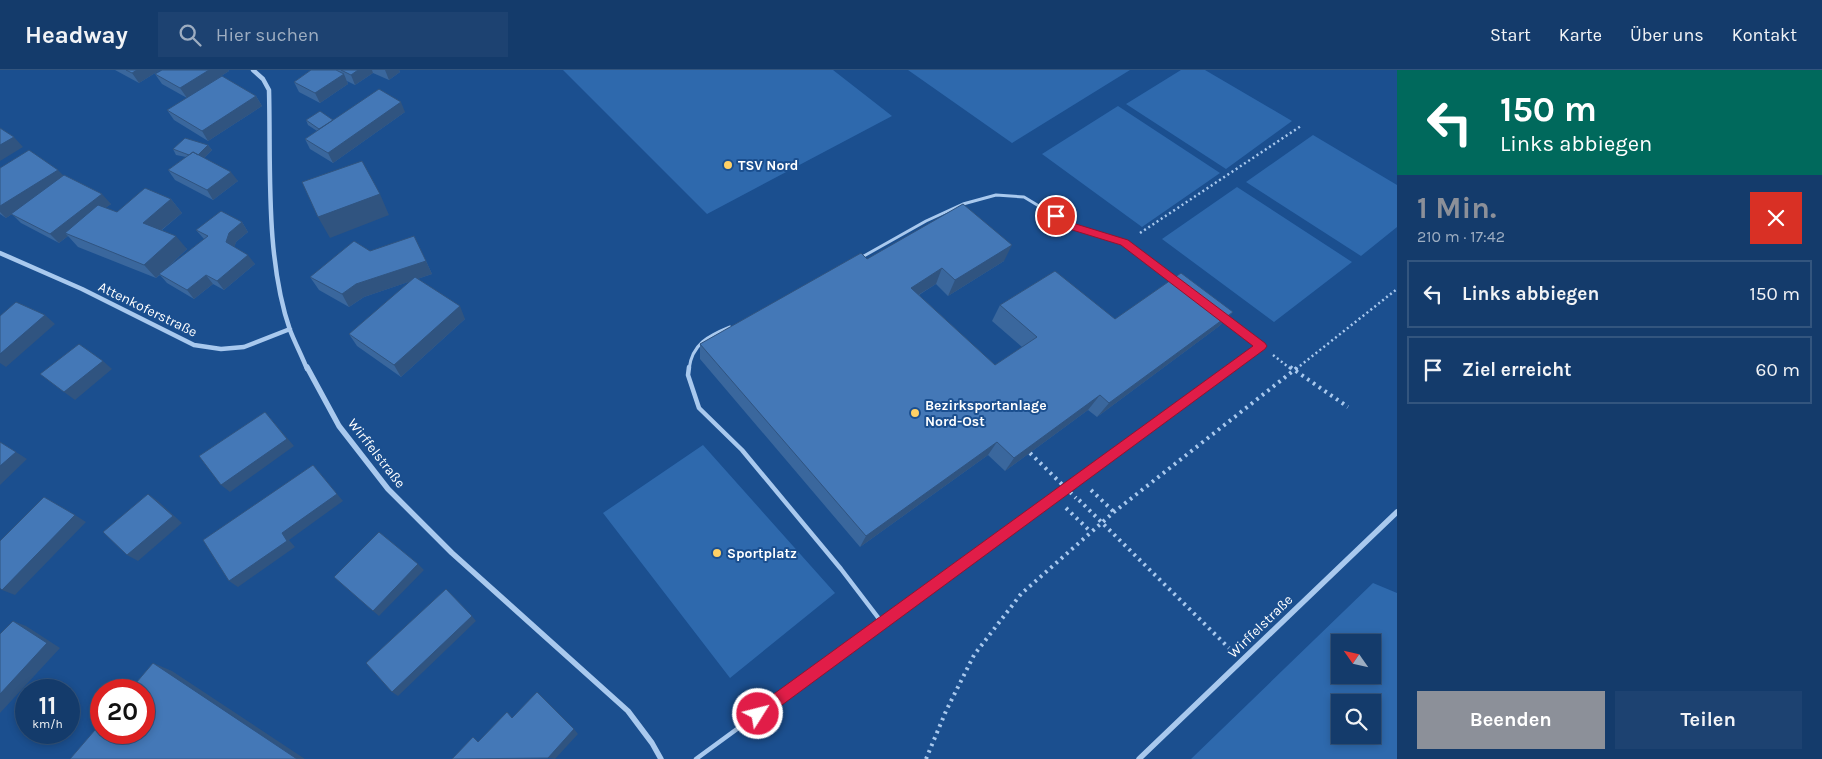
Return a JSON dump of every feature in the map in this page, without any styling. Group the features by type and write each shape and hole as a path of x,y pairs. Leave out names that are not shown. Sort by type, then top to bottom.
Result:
{"street":[{"name":"Wirffelstraße","path":"253,70 263,79 269,90 272,231 278,278 290,329 309,373 339,426 388,489 452,553 628,711 652,743 661,759"},
{"name":"Attenkoferstraße","path":"0,253 82,289 194,345 214,350 236,348 260,343 290,329"},
{"name":"Wirffelstraße","path":"1140,759 1397,512"}],"lane":[{"path":"860,258 926,221 963,204 996,194 1024,197 1072,226 1125,243 1178,283"},
{"path":"696,759 1261,346 1216,312"},
{"path":"739,324 709,336 691,354 688,375 699,408 742,450 883,624"}],"path":[{"path":"1125,243 1301,126"},
{"path":"926,759 946,711 974,655 1021,594 1114,512 1397,289"},
{"path":"1273,355 1348,407"},
{"path":"1030,452 1242,661"},
{"path":"1080,480 1114,512"},
{"path":"1055,498 1091,532"}],"shaded area":[{"name":"TSV Nord","path":"563,70 833,70 892,116 707,214"},
{"path":"908,70 1130,70 1012,143"},
{"path":"1181,70 1205,70 1292,121 1226,169 1126,104"},
{"path":"1118,106 1220,173 1142,227 1042,154"},
{"path":"1313,135 1397,185 1397,227 1361,256 1246,182"},
{"path":"1237,187 1352,262 1274,322 1162,239"},
{"name":"Sportplatz","path":"703,445 835,593 730,678 603,513"},
{"path":"1373,583 1397,593 1397,759 1191,759"}],"building":[{"path":"126,70 137,70 132,73"},
{"path":"162,70 209,70 180,88 155,74"},
{"path":"311,70 336,70 344,74 315,93 294,82"},
{"path":"341,70 358,70 351,75"},
{"path":"222,76 256,96 202,131 167,110"},
{"path":"379,89 401,102 328,153 305,139"},
{"path":"320,111 333,120 319,129 306,120"},
{"path":"0,128 14,137 0,145"},
{"path":"185,138 208,145 198,155 193,152 189,155 173,149"},
{"path":"29,150 58,170 0,206 0,168"},
{"path":"193,152 231,172 207,190 168,170"},
{"path":"362,161 380,194 318,217 302,182"},
{"path":"64,175 102,194 50,234 11,214"},
{"path":"145,188 171,199 143,223 176,236 144,265 65,233 98,205 117,212"},
{"name":"Bezirksportanlage Nord-Ost","path":"963,204 1012,245 955,280 942,268 911,288 995,365 1037,337 1000,305 1055,271 1115,319 1181,273 1233,312 1109,403 1100,395 1014,458 997,442 866,536 700,344 861,253 867,259"},
{"path":"221,211 242,222 229,233 226,242 248,255 217,281 206,275 187,290 159,274 208,236 196,230"},
{"path":"414,236 426,261 356,284 342,294 310,277 354,241 370,251"},
{"path":"415,277 460,306 394,365 349,334"},
{"path":"16,302 45,315 0,354 0,316"},
{"path":"79,344 103,361 64,392 40,374"},
{"path":"265,412 287,439 221,485 199,456"},
{"path":"0,442 16,452 0,466"},
{"path":"313,465 337,494 282,533 287,541 229,581 203,540"},
{"path":"148,494 173,516 127,555 103,532"},
{"path":"44,497 75,515 2,590 0,588 0,541"},
{"path":"379,532 418,564 373,611 334,577"},
{"path":"446,589 472,616 392,692 366,663"},
{"path":"13,621 47,643 0,694 0,634"},
{"path":"153,663 297,759 70,759 90,736 90,744 155,744 155,679 139,679"},
{"path":"537,692 574,729 548,758 452,759 473,737 478,742 507,712 512,718"}],"place":[{"name":"TSV Nord","path":"728,165"},
{"name":"Bezirksportanlage Nord-Ost","path":"915,413"},
{"name":"Sportplatz","path":"717,553"}],"route":[{"path":"758,714 1261,346 1125,243 1072,226 1056,216"}]}
